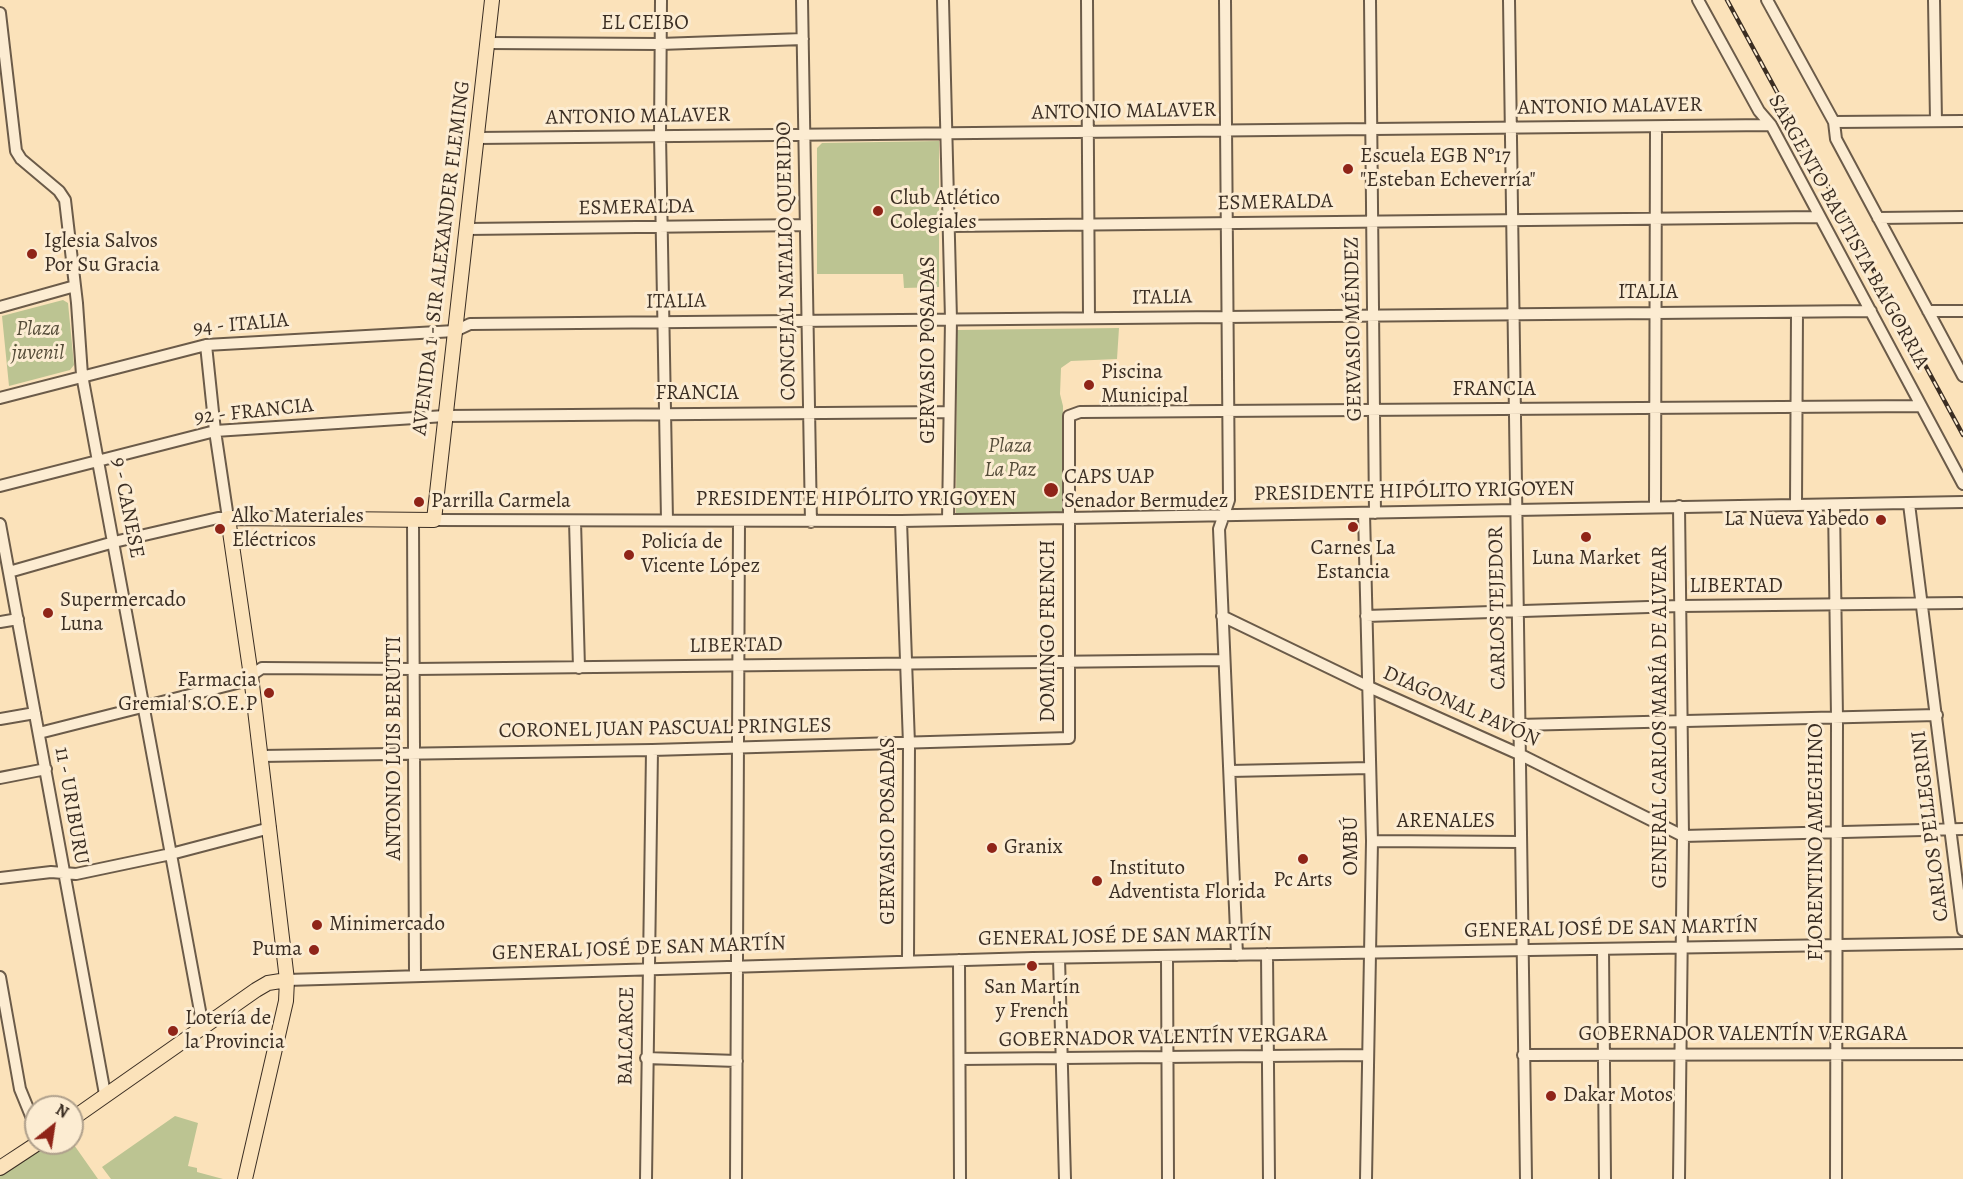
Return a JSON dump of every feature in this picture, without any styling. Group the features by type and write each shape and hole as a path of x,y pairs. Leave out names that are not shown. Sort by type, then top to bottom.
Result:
{"main road":[{"name":"AVENIDA 1 - SIR ALEXANDER FLEMING","path":"434,520 492,0"},
{"path":"245,1179 286,1001 287,980 251,675 228,518 434,520"},
{"path":"84,1110 268,983 287,980"},
{"path":"0,1168 24,1152"}],"street":[{"path":"661,0 660,135 667,520"},
{"name":"CONCEJAL NATALIO QUERIDO","path":"802,0 811,522"},
{"name":"GERVASIO POSADAS","path":"943,0 951,319 948,520"},
{"path":"1086,0 1089,318"},
{"path":"1225,0 1229,500 1219,528 1237,955"},
{"name":"GERVASIO MÉNDEZ","path":"1370,0 1375,410 1370,513"},
{"name":"CARLOS TEJEDOR","path":"1509,0 1526,1179"},
{"name":"SARGENTO BAUTISTA BAIGORRIA","path":"1698,0 1759,111 1771,125 1963,484"},
{"name":"SARGENTO BAUTISTA BAIGORRIA","path":"1767,0 1834,122 1836,139 1963,376"},
{"path":"1934,0 1936,122"},
{"name":"9 - CANESE","path":"0,13 16,151 21,159 59,191 65,200 82,375 203,1027"},
{"name":"EL CEIBO","path":"488,43 660,44 802,39"},
{"path":"1834,122 1963,121"},
{"name":"ANTONIO MALAVER","path":"477,138 1771,125"},
{"path":"1655,507 1656,127"},
{"name":"ESMERALDA","path":"948,226 1819,217"},
{"path":"1878,218 1963,217"},
{"name":"ESMERALDA","path":"467,229 806,225"},
{"path":"0,307 75,286"},
{"name":"ITALIA","path":"455,331 470,324 664,321 1871,311"},
{"path":"1929,311 1963,311"},
{"path":"1796,505 1797,312"},
{"name":"94 - ITALIA","path":"0,398 82,375 206,345 455,331"},
{"path":"9,572 114,542 218,518 228,518 215,431 206,345"},
{"name":"FRANCIA","path":"1069,416 1080,411 1921,406"},
{"name":"FRANCIA","path":"445,416 949,412"},
{"name":"92 - FRANCIA","path":"0,486 215,431 445,416"},
{"name":"DOMINGO FRENCH","path":"1069,416 1069,738"},
{"name":"PRESIDENTE HIPÓLITO YRIGOYEN","path":"434,520 901,521 1963,502"},
{"name":"CARLOS PELLEGRINI","path":"1909,504 1963,930"},
{"name":"FLORENTINO AMEGHINO","path":"1834,505 1837,718 1836,1179"},
{"name":"GENERAL CARLOS MARÍA DE ALVEAR","path":"1679,507 1683,836 1679,1179"},
{"name":"OMBÚ","path":"1366,1179 1372,841 1366,616 1370,513"},
{"name":"ANTONIO LUIS BERUTTI","path":"413,521 415,975"},
{"path":"575,521 579,668"},
{"path":"736,1179 739,521"},
{"name":"GERVASIO POSADAS","path":"901,521 909,744 908,962"},
{"name":"11 - URIBURU","path":"0,524 105,1094"},
{"name":"LIBERTAD","path":"1366,616 1680,606 1834,607 1961,603"},
{"name":"DIAGONAL PAVÓN","path":"1222,616 1369,687 1519,754 1683,836"},
{"path":"0,622 18,619"},
{"name":"LIBERTAD","path":"39,733 241,682 262,668 579,668 1224,660"},
{"path":"0,719 35,713"},
{"path":"1518,725 1937,715"},
{"name":"CORONEL JUAN PASCUAL PRINGLES","path":"261,756 652,750 1069,738"},
{"name":"BALCARCE","path":"646,1179 652,750"},
{"path":"1230,771 1370,768"},
{"path":"0,778 46,769"},
{"path":"0,878 51,872 76,874 171,854 270,828"},
{"path":"1683,836 1963,829"},
{"name":"ARENALES","path":"1372,841 1521,842"},
{"name":"GENERAL JOSÉ DE SAN MARTÍN","path":"287,980 959,960 1963,943"},
{"path":"1603,949 1605,1179"},
{"path":"1267,954 1269,1179"},
{"path":"1167,956 1168,1179"},
{"path":"1059,958 1065,1179"},
{"path":"959,960 960,1179"},
{"path":"0,977 20,1089 24,1099"},
{"name":"GOBERNADOR VALENTÍN VERGARA","path":"1523,1055 1963,1054"},
{"name":"GOBERNADOR VALENTÍN VERGARA","path":"960,1059 1367,1055"},
{"path":"646,1058 737,1061"}],"green space":[{"name":"Club Atlético Colegiales","path":"939,141 939,287 904,288 903,274 817,274 817,148 822,143"},
{"name":"Plaza juvenil","path":"63,300 68,303 74,365 70,370 9,386 2,316"},
{"name":"Plaza La Paz","path":"1119,328 1117,359 1071,361 1061,368 1064,513 956,514 957,330"},
{"path":"175,1116 198,1123 188,1166 197,1168 197,1172 223,1179 111,1179 102,1167"},
{"path":"27,1155 81,1155 98,1179 0,1179 0,1173"}],"railway":[{"path":"1727,0 1963,435"}],"place":[{"name":"Escuela EGB Nº17 \"Esteban Echeverría\"","path":"1348,169"},
{"name":"Club Atlético Colegiales","path":"878,211"},
{"name":"Iglesia Salvos Por Su Gracia","path":"32,254"},
{"name":"Piscina Municipal","path":"1089,385"},
{"name":"CAPS UAP Senador Bermudez","path":"1051,490"},
{"name":"Parrilla Carmela","path":"419,502"},
{"name":"La Nueva Yabedo","path":"1881,520"},
{"name":"Carnes La Estancia","path":"1353,527"},
{"name":"Alko Materiales Eléctricos","path":"220,529"},
{"name":"Luna Market","path":"1586,537"},
{"name":"Policía de Vicente López","path":"629,555"},
{"name":"Supermercado Luna","path":"48,613"},
{"name":"Farmacia Gremial S.O.E.P","path":"269,693"},
{"name":"Granix","path":"992,848"},
{"name":"Pc Arts","path":"1303,859"},
{"name":"Instituto Adventista Florida","path":"1097,881"},
{"name":"Minimercado","path":"317,925"},
{"name":"Puma","path":"314,950"},
{"name":"San Martín y French","path":"1032,966"},
{"name":"Lotería de la Provincia","path":"173,1031"},
{"name":"Dakar Motos","path":"1551,1096"}]}
